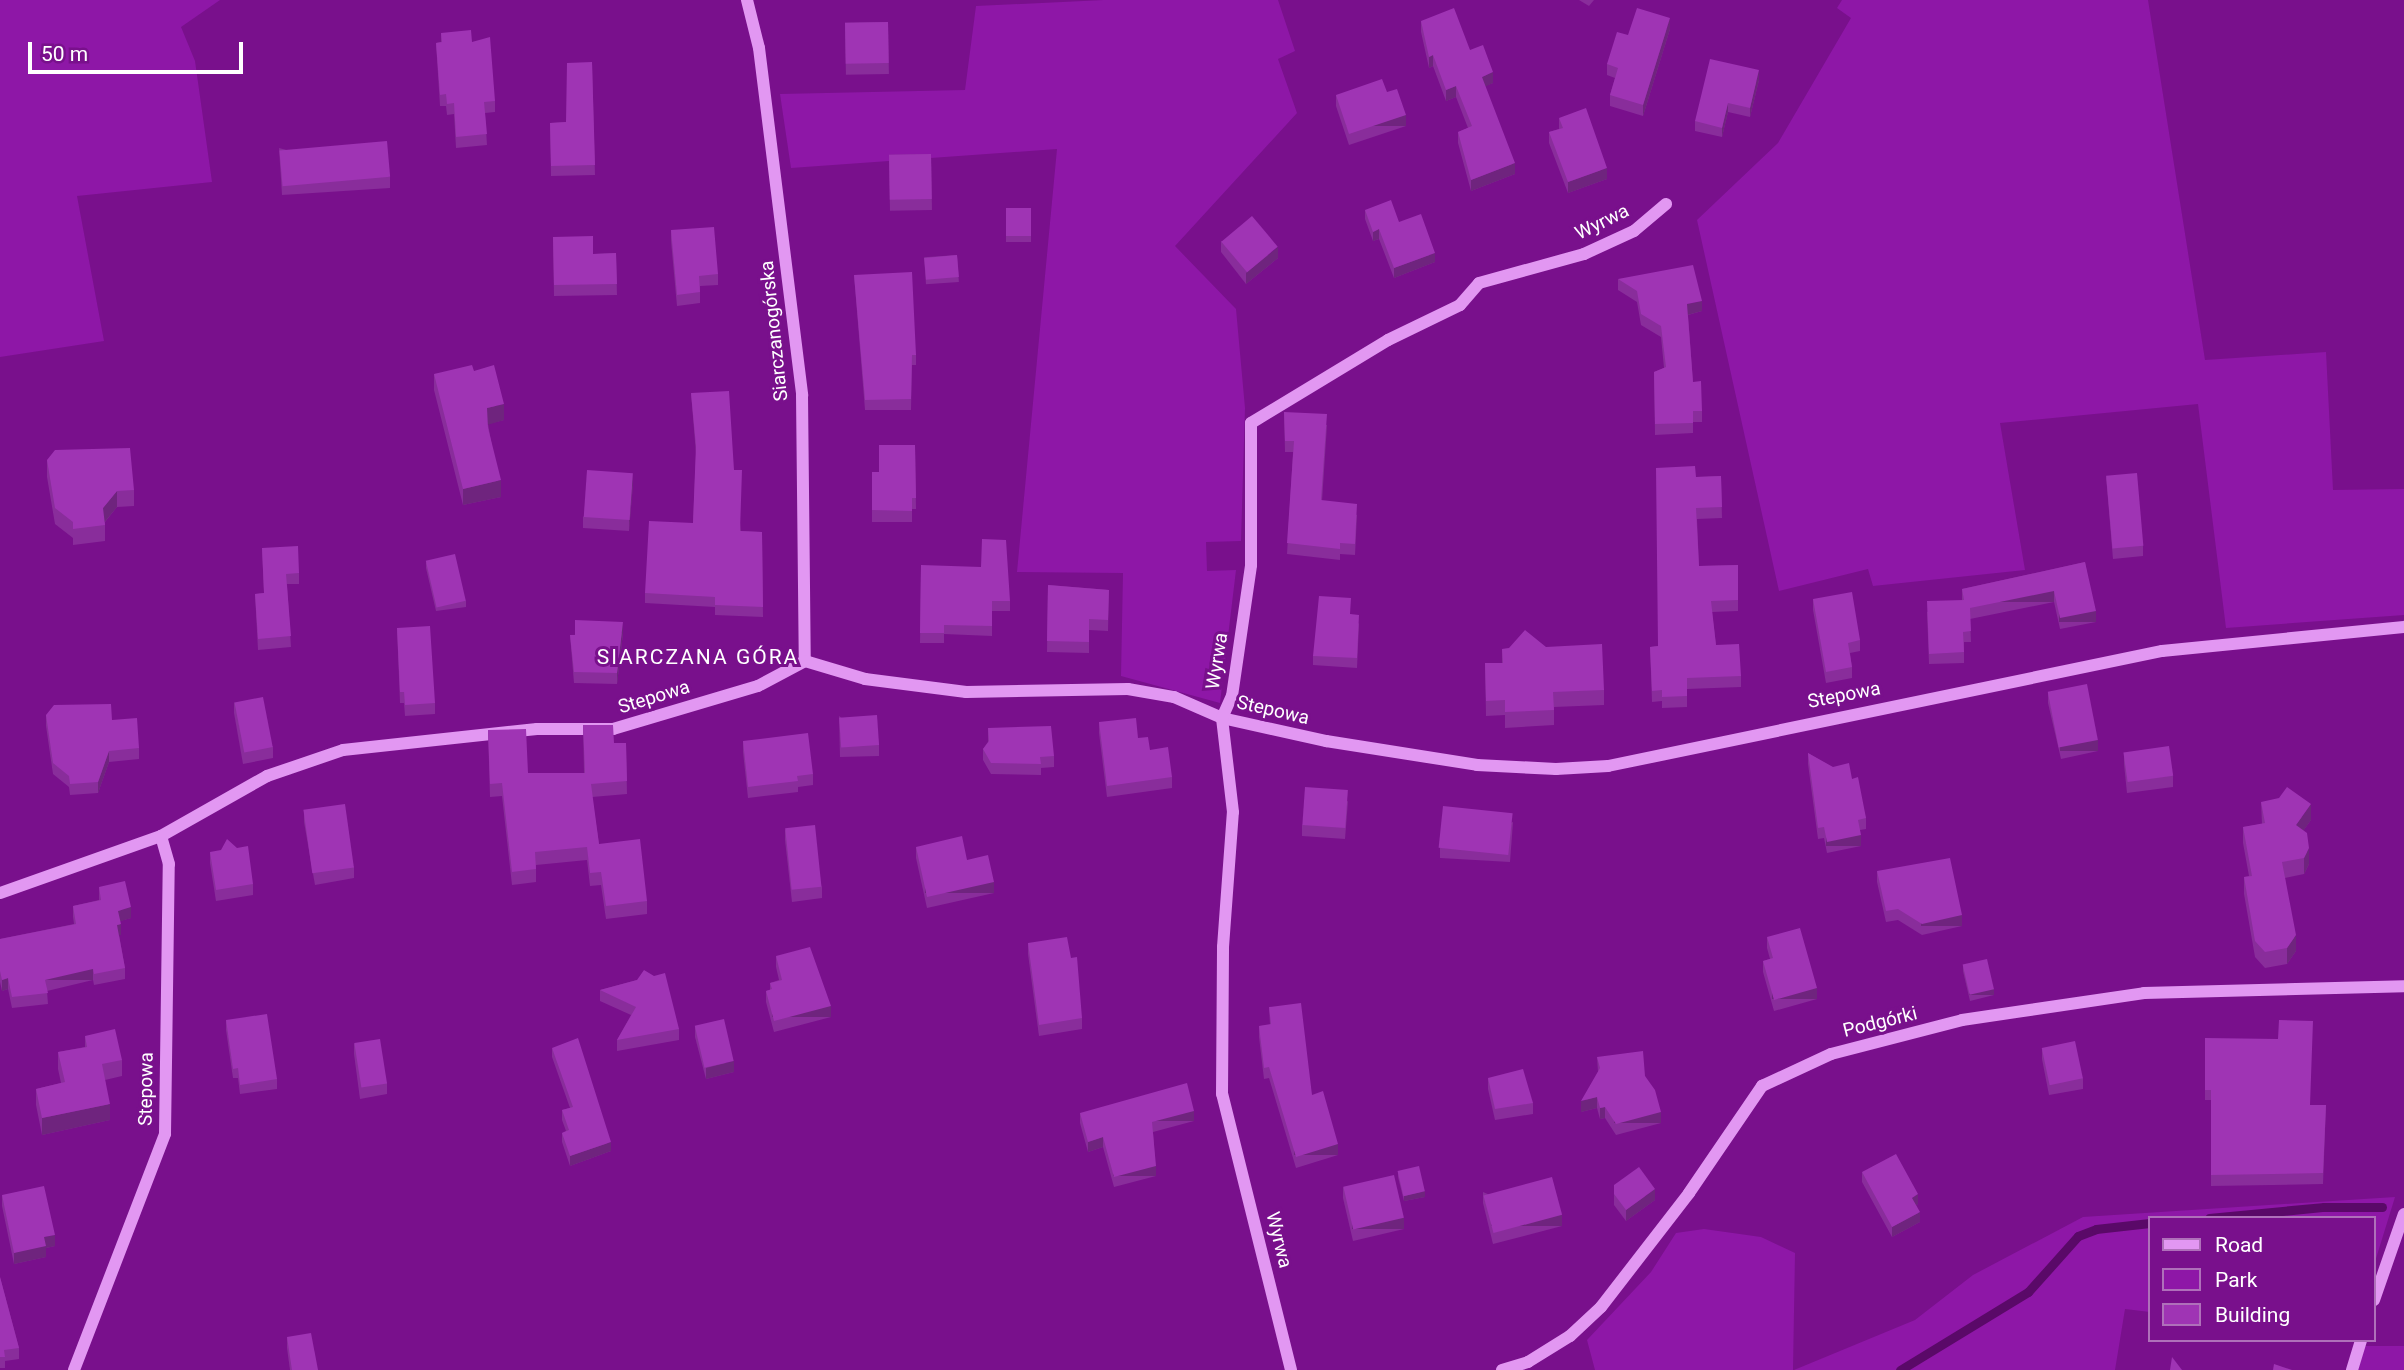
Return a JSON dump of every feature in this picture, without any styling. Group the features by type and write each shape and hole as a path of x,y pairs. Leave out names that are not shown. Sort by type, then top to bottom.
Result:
{"street":[{"name":"Siarczanogórska","path":"747,0 759,48 802,395 805,661"},
{"name":"Wyrwa","path":"1292,1370 1222,1094 1223,947 1233,812 1223,718 1232,696 1251,565 1251,423 1388,340 1460,305 1479,283 1584,254 1634,231 1666,204"},
{"name":"Stepowa","path":"0,893 161,836 267,776 343,750 537,729 613,729 758,686 805,661 865,679 966,692 1128,689 1174,696 1223,718 1326,741 1478,765 1556,769 1608,766 2162,651 2404,627"},
{"name":"Stepowa","path":"74,1370 165,1134 169,864 161,836"},
{"name":"Podgórki","path":"1502,1370 1528,1362 1570,1336 1601,1307 1689,1193 1762,1086 1831,1054 1962,1020 2144,993 2404,986"},
{"path":"2376,1294 2404,1214"},
{"path":"2352,1370 2360,1342"}],"green space":[{"path":"0,0 220,0 181,27 195,61 212,182 77,196 104,341 0,357"},
{"path":"1104,0 1278,0 1295,51 1278,59 1297,113 1175,246 1236,309 1245,408 1241,541 1206,542 1207,571 1236,570 1220,703 1121,676 1123,573 1017,572 1057,149 791,168 780,94 965,90 976,6"},
{"path":"1842,0 2148,0 2205,360 2326,352 2333,490 2404,489 2404,615 2226,628 2198,404 2000,423 2025,570 1873,586 1868,569 1779,591 1697,220 1778,143 1851,18 1837,8"},
{"path":"2395,1197 2376,1259 2376,1216 2148,1216 2148,1312 2125,1309 2115,1370 1794,1370 1915,1320 1973,1275 2083,1217"},
{"path":"1704,1229 1761,1237 1795,1253 1793,1370 1595,1370 1587,1340 1651,1272 1676,1233"},
{"path":"2365,1346 2404,1346 2404,1370 2358,1370"}],"building":[{"path":"1454,8 1470,50 1483,45 1493,72 1482,77 1515,163 1471,180 1458,132 1472,126 1456,86 1446,90 1433,55 1429,57 1421,21"},
{"path":"1637,8 1670,18 1643,105 1610,95 1618,68 1607,64 1617,32 1628,35"},
{"path":"888,22 889,63 846,64 845,23"},
{"path":"471,30 472,42 490,37 495,101 484,102 487,134 456,137 454,103 447,104 446,94 440,95 436,43 442,42 441,33"},
{"path":"1710,59 1759,70 1750,108 1728,103 1722,128 1695,121"},
{"path":"592,62 595,165 551,166 550,123 566,122 567,63"},
{"path":"1382,79 1387,92 1397,89 1406,115 1349,134 1336,95"},
{"path":"1586,108 1607,168 1568,182 1549,132 1563,128 1559,118"},
{"path":"387,141 390,177 283,186 279,150"},
{"path":"931,154 932,199 890,200 889,155"},
{"path":"1391,200 1399,222 1421,214 1435,253 1394,268 1379,229 1373,232 1365,210"},
{"path":"1006,208 1031,208 1031,236 1006,236"},
{"path":"1252,216 1278,247 1247,272 1221,242"},
{"path":"714,227 718,274 699,276 700,292 677,295 671,230"},
{"path":"593,236 593,254 616,253 617,284 554,285 553,237"},
{"path":"957,255 959,277 926,280 924,258"},
{"path":"1693,265 1702,301 1687,304 1693,382 1701,381 1702,411 1693,411 1693,423 1655,424 1654,372 1666,367 1661,326 1641,314 1637,291 1618,279"},
{"path":"912,272 916,355 912,355 911,399 865,400 854,275"},
{"path":"472,365 474,371 494,365 504,404 487,408 488,428 501,480 463,489 434,374"},
{"path":"729,391 734,470 742,470 740,531 762,532 763,607 715,605 715,597 645,593 649,521 693,523 696,446 691,393"},
{"path":"1284,412 1327,414 1321,500 1357,504 1355,544 1340,543 1340,549 1287,543 1294,441 1285,441"},
{"path":"879,445 915,445 916,498 912,498 912,511 872,510 872,472 879,472"},
{"path":"130,448 134,490 117,491 103,508 105,525 73,529 73,522 55,508 47,460 55,450"},
{"path":"1695,466 1696,477 1721,476 1722,507 1696,508 1699,566 1738,565 1738,600 1711,601 1716,645 1739,644 1741,676 1687,678 1687,696 1662,697 1662,690 1652,691 1650,647 1658,646 1656,468"},
{"path":"587,470 633,473 630,520 584,517"},
{"path":"2137,473 2143,546 2112,548 2106,476"},
{"path":"982,539 1006,540 1010,601 992,601 992,626 944,625 944,633 920,633 921,565 981,567"},
{"path":"298,546 299,573 286,574 291,636 258,639 255,594 264,593 262,548"},
{"path":"455,554 466,601 437,608 426,561"},
{"path":"2085,562 2096,611 2060,618 2054,591 1970,608 1971,631 1963,632 1964,652 1929,654 1927,601 1964,600 1962,589"},
{"path":"1048,585 1109,590 1108,620 1089,619 1089,642 1047,641"},
{"path":"1852,592 1860,640 1848,643 1852,667 1826,672 1813,599"},
{"path":"1319,596 1351,598 1350,614 1359,615 1357,658 1313,656"},
{"path":"575,620 623,622 617,673 574,672 570,635 575,635"},
{"path":"430,626 435,703 405,705 404,692 400,692 397,628"},
{"path":"1525,630 1546,647 1602,644 1604,690 1553,692 1554,710 1505,712 1505,700 1486,701 1485,663 1503,663 1502,649 1509,648"},
{"path":"2087,684 2098,740 2059,748 2048,692"},
{"path":"263,697 273,747 244,753 235,703"},
{"path":"111,704 112,720 137,718 139,748 109,751 98,782 70,784 69,776 53,763 46,715 54,705"},
{"path":"877,715 879,745 841,748 839,718"},
{"path":"1136,718 1138,738 1148,737 1150,750 1168,747 1172,777 1107,786 1099,722"},
{"path":"583,725 613,725 614,743 626,743 627,781 591,784 599,844 640,839 647,901 606,906 601,872 590,873 587,847 535,852 536,869 512,872 502,783 490,784 488,730 526,729 528,773 585,773"},
{"path":"1051,726 1054,756 1040,757 1041,764 991,763 983,749 989,741 988,728"},
{"path":"808,733 813,774 797,776 798,781 748,787 743,741"},
{"path":"2169,746 2173,776 2128,782 2123,752"},
{"path":"1808,753 1833,767 1849,763 1852,779 1858,777 1866,818 1858,820 1861,835 1827,842 1824,827 1818,828"},
{"path":"1305,787 1348,790 1345,828 1302,825"},
{"path":"2287,787 2311,804 2296,825 2307,833 2309,848 2304,858 2282,862 2296,935 2287,948 2265,952 2255,941 2244,877 2252,876 2243,827 2265,823 2261,802 2279,798"},
{"path":"345,804 354,867 312,873 303,810"},
{"path":"1443,806 1513,813 1508,855 1439,848"},
{"path":"815,825 821,887 792,890 785,828"},
{"path":"962,836 967,860 988,855 994,882 927,897 916,847"},
{"path":"227,839 237,848 248,846 253,884 216,890 210,852 221,850"},
{"path":"1950,858 1962,915 1922,924 1898,909 1886,911 1877,871"},
{"path":"125,881 131,907 118,911 121,924 117,925 125,968 94,974 93,969 45,980 48,993 12,997 8,978 2,980 0,971 0,939 76,924 73,906 101,900 99,887"},
{"path":"1800,928 1817,988 1774,1000 1763,961 1773,958 1767,937"},
{"path":"1067,937 1071,958 1077,957 1082,1018 1039,1025 1028,943"},
{"path":"810,947 831,1006 774,1021 766,991 772,989 770,983 782,980 776,956"},
{"path":"1987,959 1994,989 1970,995 1963,965"},
{"path":"644,970 654,976 665,973 679,1029 617,1040 636,1007 600,990 637,980"},
{"path":"1301,1003 1312,1095 1323,1091 1338,1144 1296,1157 1269,1067 1264,1068 1259,1026 1271,1024 1269,1007"},
{"path":"267,1014 277,1079 240,1085 238,1068 233,1069 226,1020"},
{"path":"724,1019 734,1061 704,1068 695,1026"},
{"path":"2279,1020 2313,1021 2310,1105 2326,1105 2323,1173 2211,1175 2211,1090 2205,1090 2205,1038 2278,1039"},
{"path":"115,1029 122,1060 102,1064 110,1104 42,1118 36,1089 65,1082 58,1052 87,1047 85,1036"},
{"path":"578,1038 611,1142 570,1156 562,1133 569,1130 562,1110 573,1107 552,1048"},
{"path":"380,1039 387,1083 361,1088 354,1043"},
{"path":"2075,1041 2083,1078 2050,1085 2042,1048"},
{"path":"1643,1051 1645,1076 1655,1090 1661,1112 1616,1124 1605,1107 1600,1108 1597,1097 1581,1101 1600,1068 1597,1057"},
{"path":"1523,1069 1533,1103 1495,1109 1488,1078"},
{"path":"1187,1083 1194,1111 1152,1122 1156,1166 1114,1177 1103,1137 1088,1142 1080,1113"},
{"path":"1896,1154 1918,1194 1912,1198 1920,1212 1892,1227 1862,1172"},
{"path":"1419,1166 1425,1191 1403,1196 1398,1171"},
{"path":"1639,1167 1655,1189 1626,1210 1614,1194 1614,1185"},
{"path":"1394,1175 1404,1218 1353,1230 1343,1187"},
{"path":"1552,1177 1562,1215 1494,1233 1483,1195"},
{"path":"44,1186 55,1235 44,1237 46,1246 14,1253 2,1195"},
{"path":"0,1277 19,1348 4,1350 5,1357 0,1357"},
{"path":"311,1333 318,1370 292,1370 287,1337"},
{"path":"2172,1357 2182,1370 2170,1370"},
{"path":"2274,1364 2292,1370 2273,1370"}],"waterway":[{"path":"2230,1216 2324,1207 2382,1207"},
{"path":"1900,1370 2028,1292 2078,1236 2096,1229 2148,1223"}],"district":[{"name":"SIARCZANA GÓRA","path":"698,657"}]}
